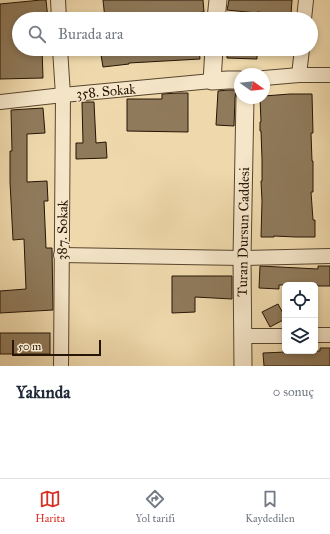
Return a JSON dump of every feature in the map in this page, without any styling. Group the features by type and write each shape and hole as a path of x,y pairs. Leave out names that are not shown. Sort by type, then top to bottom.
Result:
{"street":[{"path":"58,0 59,12"},
{"path":"217,12 218,0"},
{"path":"305,12 306,0"},
{"name":"387. Sokak","path":"60,56 63,94 61,366"},
{"path":"214,56 212,81 234,80"},
{"path":"299,75 301,56"},
{"path":"270,77 299,75 330,75"},
{"name":"358. Sokak","path":"0,102 63,94 212,81"},
{"name":"Turan Dursun Caddesi","path":"242,366 245,104"},
{"path":"61,255 242,258 330,256"},
{"path":"318,336 330,335"},
{"path":"242,336 282,336"}],"building":[{"path":"46,0 47,12 12,12 12,56 42,56 43,78 0,79 0,4"},
{"path":"103,0 203,0 204,12 104,12"},
{"path":"229,0 292,0 291,12 247,12 227,10"},
{"path":"101,56 200,56 200,59 129,63 103,67"},
{"path":"227,56 257,56 257,59 227,58"},
{"path":"234,90 234,126 216,125 218,91"},
{"path":"188,93 188,132 127,131 127,99 162,99 162,94"},
{"path":"312,94 313,133 311,133 313,192 311,192 313,220 315,220 315,237 261,237 262,159 260,104 270,104 270,96"},
{"path":"82,102 94,102 96,143 106,142 107,158 76,159 76,143 83,143"},
{"path":"43,108 45,133 27,134 27,182 47,181 48,201 44,201 46,248 52,248 53,310 0,313 0,291 26,289 24,239 13,240 10,182 10,151 12,151 11,110"},
{"path":"260,266 318,269 318,266 330,266 330,286 318,286 318,282 282,282 282,285 279,285 279,289 259,288"},
{"path":"172,276 232,276 232,299 195,297 195,312 172,313"},
{"path":"278,304 282,311 282,321 270,327 262,312"},
{"path":"0,333 50,333 50,354 0,354"},
{"path":"320,348 330,348 330,366 264,366 263,353 318,354 318,351 320,351"}]}
